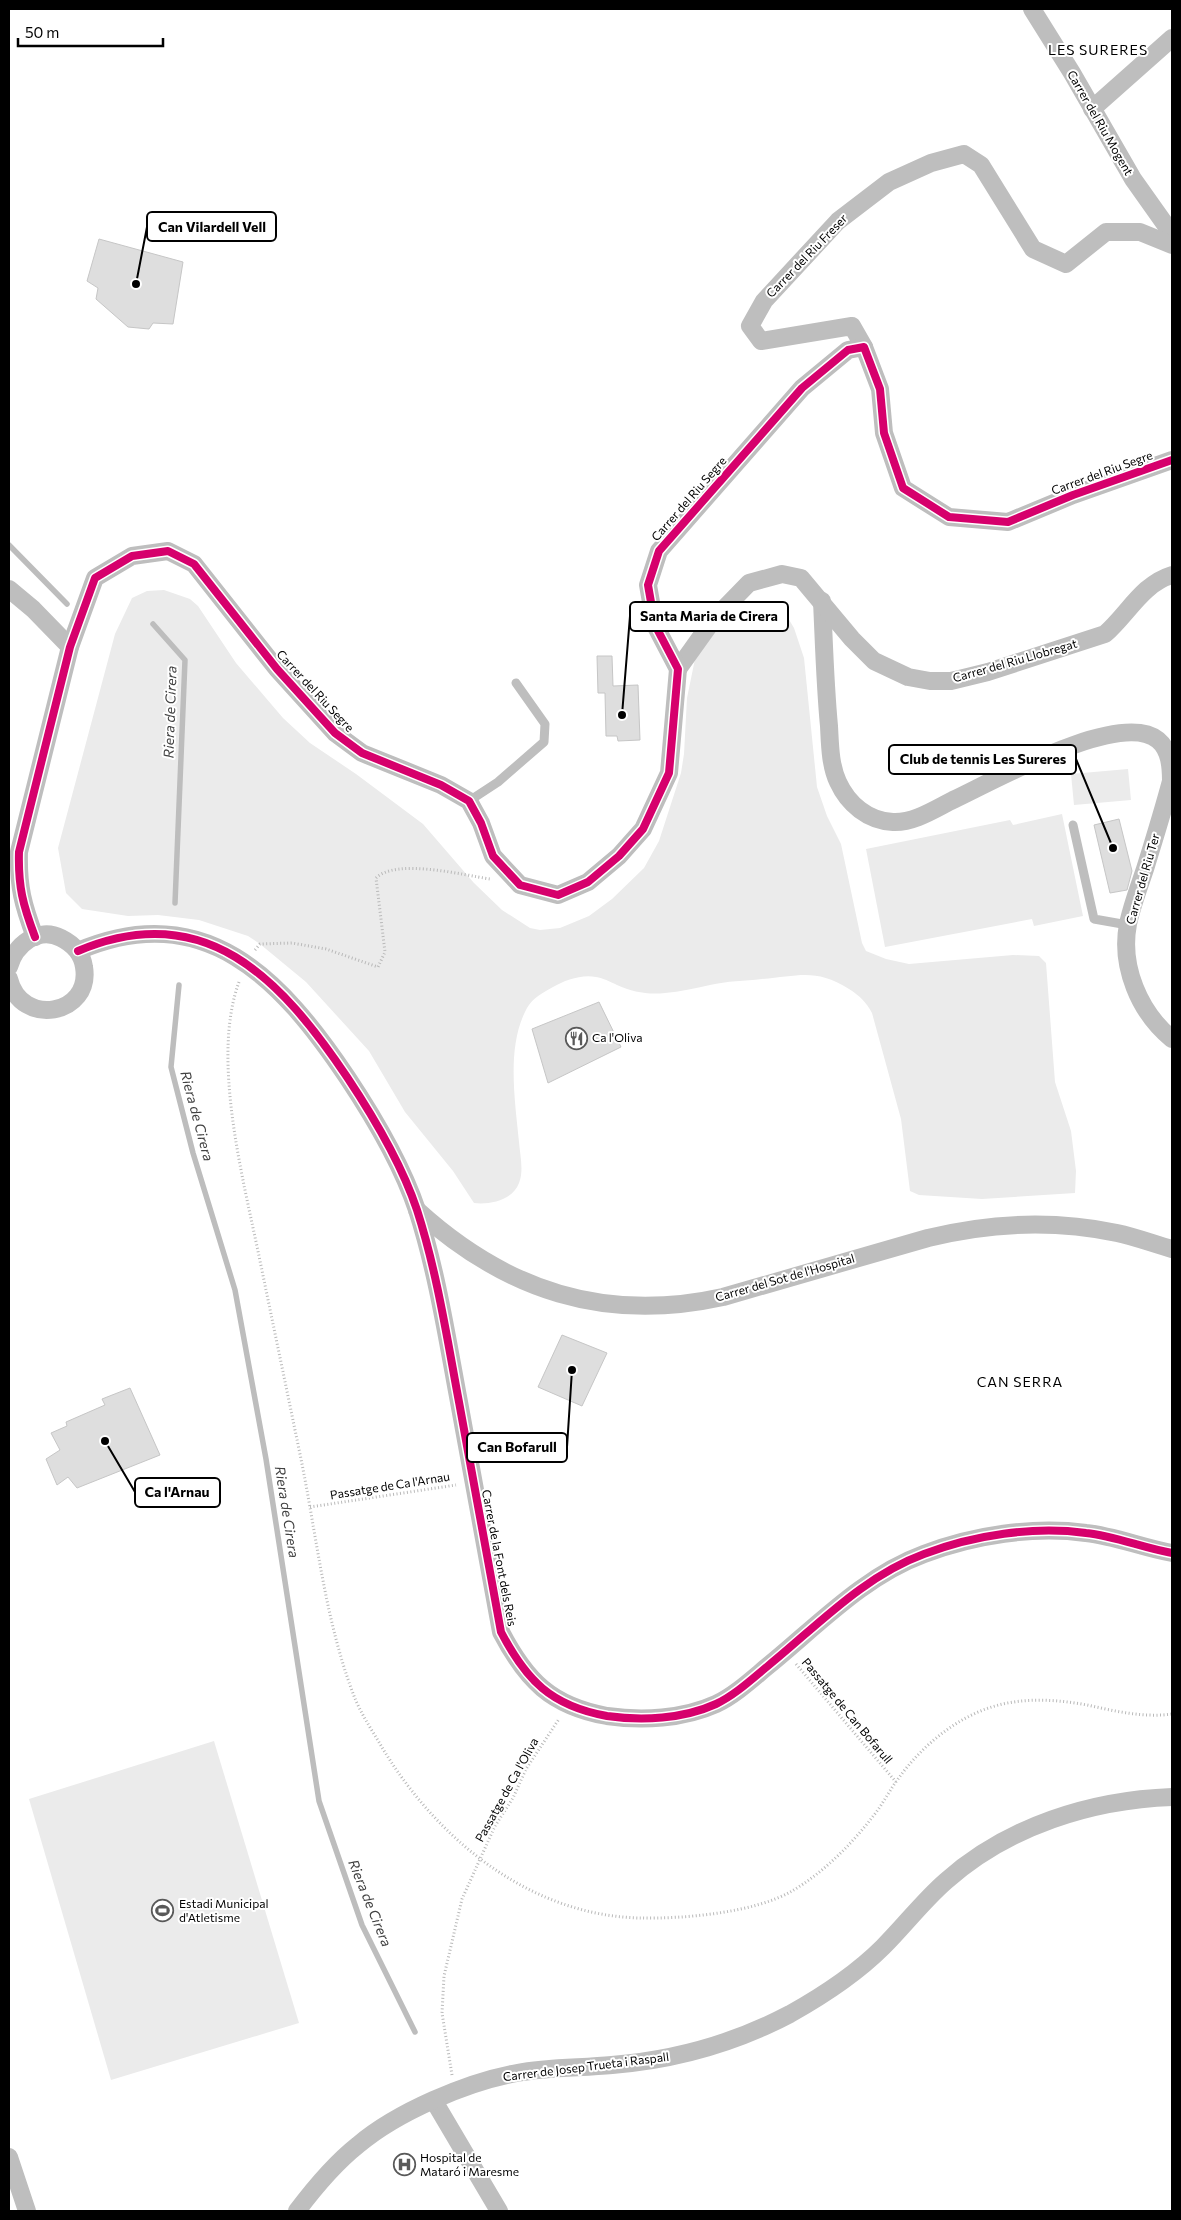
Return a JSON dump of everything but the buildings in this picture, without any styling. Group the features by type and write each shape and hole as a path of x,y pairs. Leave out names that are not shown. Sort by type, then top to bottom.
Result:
{"street":[{"name":"Carrer del Riu Mogent","path":"1032,9 1133,179 1172,234"},
{"path":"1092,109 1172,38"},
{"name":"Carrer del Riu Freser","path":"864,347 852,326 761,341 750,326 764,301 838,221 889,182 931,163 964,154 981,165 1033,249 1066,264 1106,232 1140,232 1172,245"},
{"name":"Carrer del Riu Segre","path":"35,937 24,906 19,882 20,852 70,647 95,578 132,556 168,551 194,564 277,669 335,732 362,754 441,785 469,802 481,823 493,856 514,879 520,885 558,895 588,882 619,856 643,829 669,773 678,669 655,624 648,585 658,551 802,388 848,350 864,347 880,389 884,433 903,488 949,517 1008,522 1073,495 1172,460"},
{"name":"Carrer del Riu Llobregat","path":"678,669 713,620 749,583 782,574 801,578 852,639 874,661 908,677 930,681 951,681 988,672 1105,634 1120,621 1145,591 1158,579 1172,575"},
{"path":"9,589 33,609 70,647"},
{"name":"Carrer del Riu Ter","path":"822,601 826,694 832,760 838,781 848,798 861,812 877,820 895,822 920,816 1047,755 1093,738 1138,732 1149,734 1159,740 1166,752 1172,782 1128,925 1128,960 1134,989 1145,1010 1159,1028 1172,1039"},
{"name":"Carrer de la Font dels Reis","path":"78,951 101,941 123,936 166,935 189,938 209,944 246,963 278,988 300,1012 330,1053 378,1126 417,1210 440,1297 501,1632 514,1658 530,1679 547,1693 568,1705 594,1714 625,1718 668,1717 693,1712 717,1704 742,1687 840,1604 873,1580 922,1554 972,1539 1057,1530 1088,1533 1148,1549 1172,1553"},
{"path":"9,967 16,950 24,942 35,937 58,936 69,942 78,951 82,960 84,978 79,992 70,1002 56,1009 41,1010 15,1006 14,992 9,979"},
{"name":"Carrer del Sot de l'Hospital","path":"417,1210 439,1230 464,1247 520,1278 569,1298 625,1307 692,1304 723,1297 928,1238 952,1232 984,1228 1014,1225 1086,1228 1118,1233 1172,1250"},
{"name":"Carrer de Josep Trueta i Raspall","path":"297,2211 325,2175 358,2145 378,2130 456,2090 484,2080 519,2072 652,2061 715,2045 754,2031 838,1985 882,1948 921,1904 946,1880 967,1864 1016,1834 1044,1822 1094,1806 1128,1800 1172,1797"},
{"path":"434,2101 500,2211"},
{"path":"9,2157 27,2211"}],"lane":[{"path":"469,802 498,782 544,742 544,724 516,683"},
{"path":"1073,825 1094,919 1128,925"}],"path":[{"path":"514,879 491,880 414,868 383,871 376,878 385,952 378,967 326,949 292,943 260,944 246,963 235,994 229,1032 229,1090 245,1184 333,1630 356,1700 392,1764 420,1800 479,1860 502,1876 542,1896 584,1912 614,1917 685,1916 757,1905 791,1892 840,1853 878,1811 896,1782 926,1746 949,1727 978,1712 1013,1701 1043,1700 1080,1704 1117,1712 1159,1716 1172,1714"}],"shaded area":[{"path":"164,590 190,599 198,606 236,663 283,718 310,743 356,774 423,824 474,883 502,910 530,928 540,930 560,928 589,916 612,899 644,868 659,841 681,773 687,698 695,659 718,625 747,609 771,608 781,610 794,628 804,658 817,787 827,816 841,844 862,943 866,951 886,959 909,964 1013,955 1039,956 1046,963 1055,1082 1071,1131 1076,1171 1075,1193 982,1199 919,1195 910,1191 901,1119 872,1013 860,997 837,982 817,976 797,975 723,983 676,992 653,994 629,989 607,980 585,976 568,980 553,987 535,999 527,1008 520,1023 514,1056 514,1091 521,1163 519,1183 512,1194 500,1200 474,1203 453,1171 405,1112 369,1051 306,982 260,944 248,936 199,920 158,915 128,916 82,909 66,893 58,848 115,634 132,598 147,591"},
{"path":"1128,769 1131,800 1074,805 1071,774"},
{"path":"1062,814 1083,916 1034,926 1032,919 885,947 866,849 1010,820 1013,825"},
{"name":"Estadi Municipal d'Atletisme","path":"214,1741 299,2023 111,2080 29,1799"}],"waterway":[{"name":"Riera de Cirera","path":"9,545 67,604"},
{"name":"Riera de Cirera","path":"153,624 185,660 175,903"},
{"name":"Riera de Cirera","path":"179,985 171,1067 193,1153 235,1290 266,1459 319,1801 362,1925 415,2032"}],"cycle path":[{"path":"35,937 22,896 19,876 19,852 70,647 95,578 132,556 168,551 194,564 277,669 335,733 362,753 441,785 469,801 481,823 493,856 520,885 558,895 588,882 619,856 643,829 669,773 678,669 655,625 648,585 659,551 802,388 848,350 864,347 880,389 884,433 903,488 949,517 1008,522 1073,495 1172,460"},
{"path":"78,951 123,937 164,934 202,941 235,957 266,980 295,1008 322,1041 357,1092 377,1124 403,1176 411,1193 424,1233 446,1329 501,1632 520,1664 542,1688 555,1698 587,1711 620,1718 662,1718 703,1709 716,1704 737,1691 842,1603 881,1575 902,1563 924,1554 983,1537 1025,1532 1066,1531 1108,1537 1172,1553"}],"place":[{"name":"Can Vilardell Vell","path":"136,284"},
{"name":"Santa Maria de Cirera","path":"622,715"},
{"name":"Club de tennis Les Sureres","path":"1113,848"},
{"name":"Ca l'Oliva","path":"576,1038"},
{"name":"Can Bofarull","path":"572,1370"},
{"name":"Ca l'Arnau","path":"105,1441"},
{"name":"Estadi Municipal d'Atletisme","path":"163,1911"},
{"name":"Hospital de Mataró i Maresme","path":"404,2165"}],"district":[{"name":"LES SURERES","path":"1098,50"},
{"name":"CAN SERRA","path":"1020,1382"}]}
